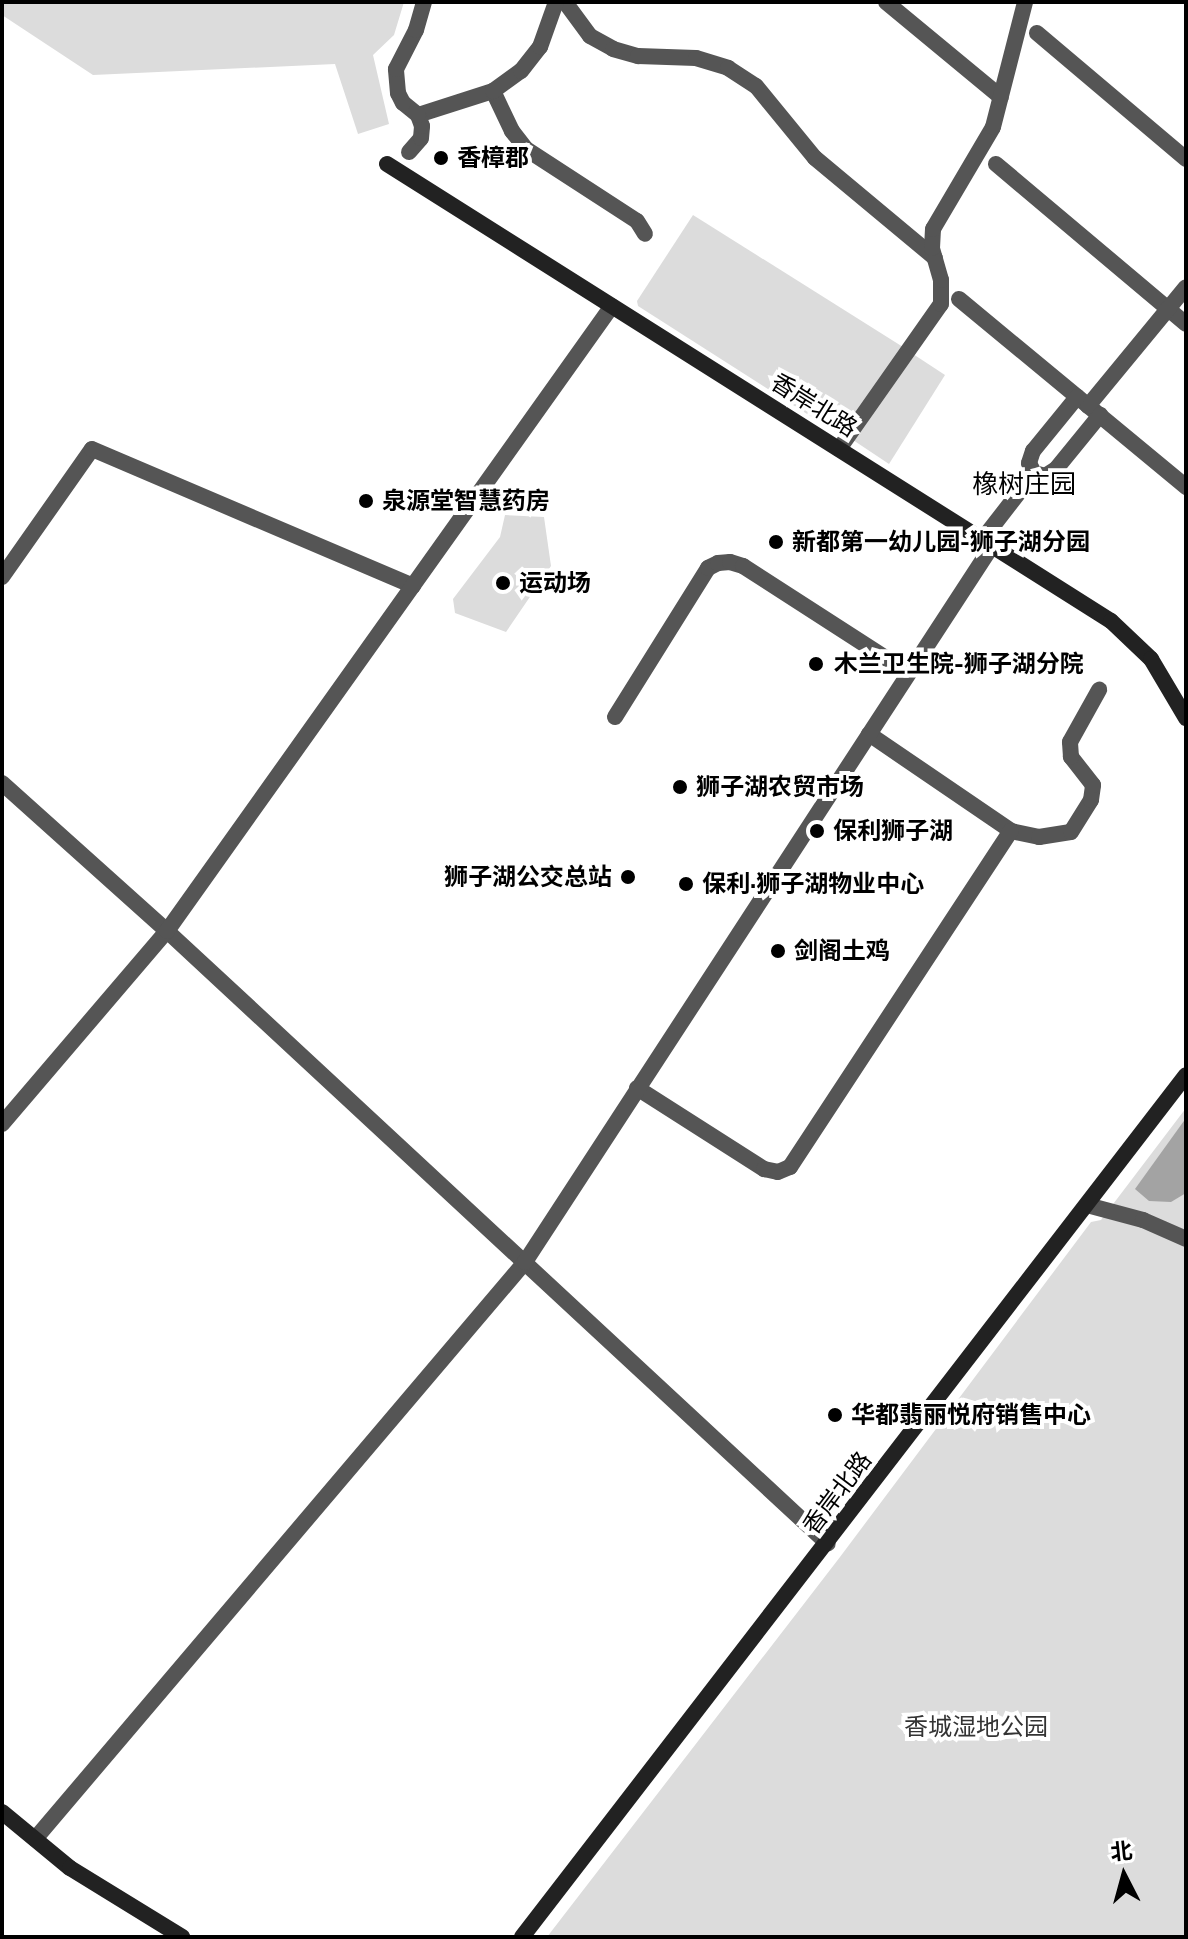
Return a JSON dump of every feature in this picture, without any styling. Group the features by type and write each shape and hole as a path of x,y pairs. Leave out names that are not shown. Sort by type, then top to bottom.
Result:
{"street":[{"path":"409,152 421,138 422,126 418,115 403,103 398,93 396,69 416,30 424,2"},
{"path":"418,115 493,91 521,71 540,47 556,2"},
{"path":"565,2 590,36 613,49 638,56 696,58 728,68 756,86 815,158 935,258"},
{"path":"886,2 1001,97"},
{"path":"839,449 941,304 943,292 931,238 933,229 993,127 1025,2"},
{"path":"1037,33 1186,159"},
{"path":"493,91 512,131 526,149 543,163 637,221 645,234"},
{"name":"香岸北路","path":"387,164 1111,621 1151,659 1186,718"},
{"path":"996,164 1186,324"},
{"path":"1089,406 1033,451 1029,463 1034,473 1045,476 1056,469 1089,406 1186,287"},
{"path":"959,299 1186,487"},
{"path":"2,1124 167,931 612,306"},
{"path":"2,577 92,449 413,586"},
{"path":"35,1839 525,1262 909,673 987,543 1034,473"},
{"path":"615,717 708,568 718,563 730,562 743,566 909,673"},
{"path":"869,734 1011,831 1039,837 1071,832 1091,800 1093,785 1071,757 1070,742 1099,690"},
{"path":"2,783 167,931 828,1544"},
{"path":"637,1088 764,1169 778,1172 790,1167 1011,831"},
{"name":"香岸北路","path":"522,1937 828,1544 1186,1075"},
{"path":"1087,1205 1143,1220 1186,1239"},
{"path":"2,1812 70,1868 182,1937"}],"green space":[{"path":"2,2 404,2 394,35 373,55 389,124 358,134 335,64 93,75 2,15"},
{"path":"693,215 903,347 842,432 837,433 638,306 637,301"},
{"path":"913,354 945,375 889,464 853,440"},
{"name":"运动场","path":"505,515 544,517 551,566 506,632 455,613 453,599 500,537"},
{"name":"香城湿地公园","path":"1186,1108 1186,1937 547,1937 840,1557 1091,1222 1101,1220"}],"shaded area":[{"path":"1186,1118 1186,1193 1171,1202 1149,1201 1135,1189"}],"place":[{"name":"香樟郡","path":"441,158"},
{"name":"泉源堂智慧药房","path":"366,501"},
{"name":"新都第一幼儿园-狮子湖分园","path":"776,542"},
{"name":"运动场","path":"503,583"},
{"name":"木兰卫生院-狮子湖分院","path":"816,664"},
{"name":"狮子湖农贸市场","path":"680,787"},
{"name":"保利狮子湖","path":"817,831"},
{"name":"狮子湖公交总站","path":"628,877"},
{"name":"保利·狮子湖物业中心","path":"686,884"},
{"name":"剑阁土鸡","path":"778,951"},
{"name":"华都翡丽悦府销售中心","path":"835,1415"}],"district":[{"name":"橡树庄园","path":"1024,484"}]}
